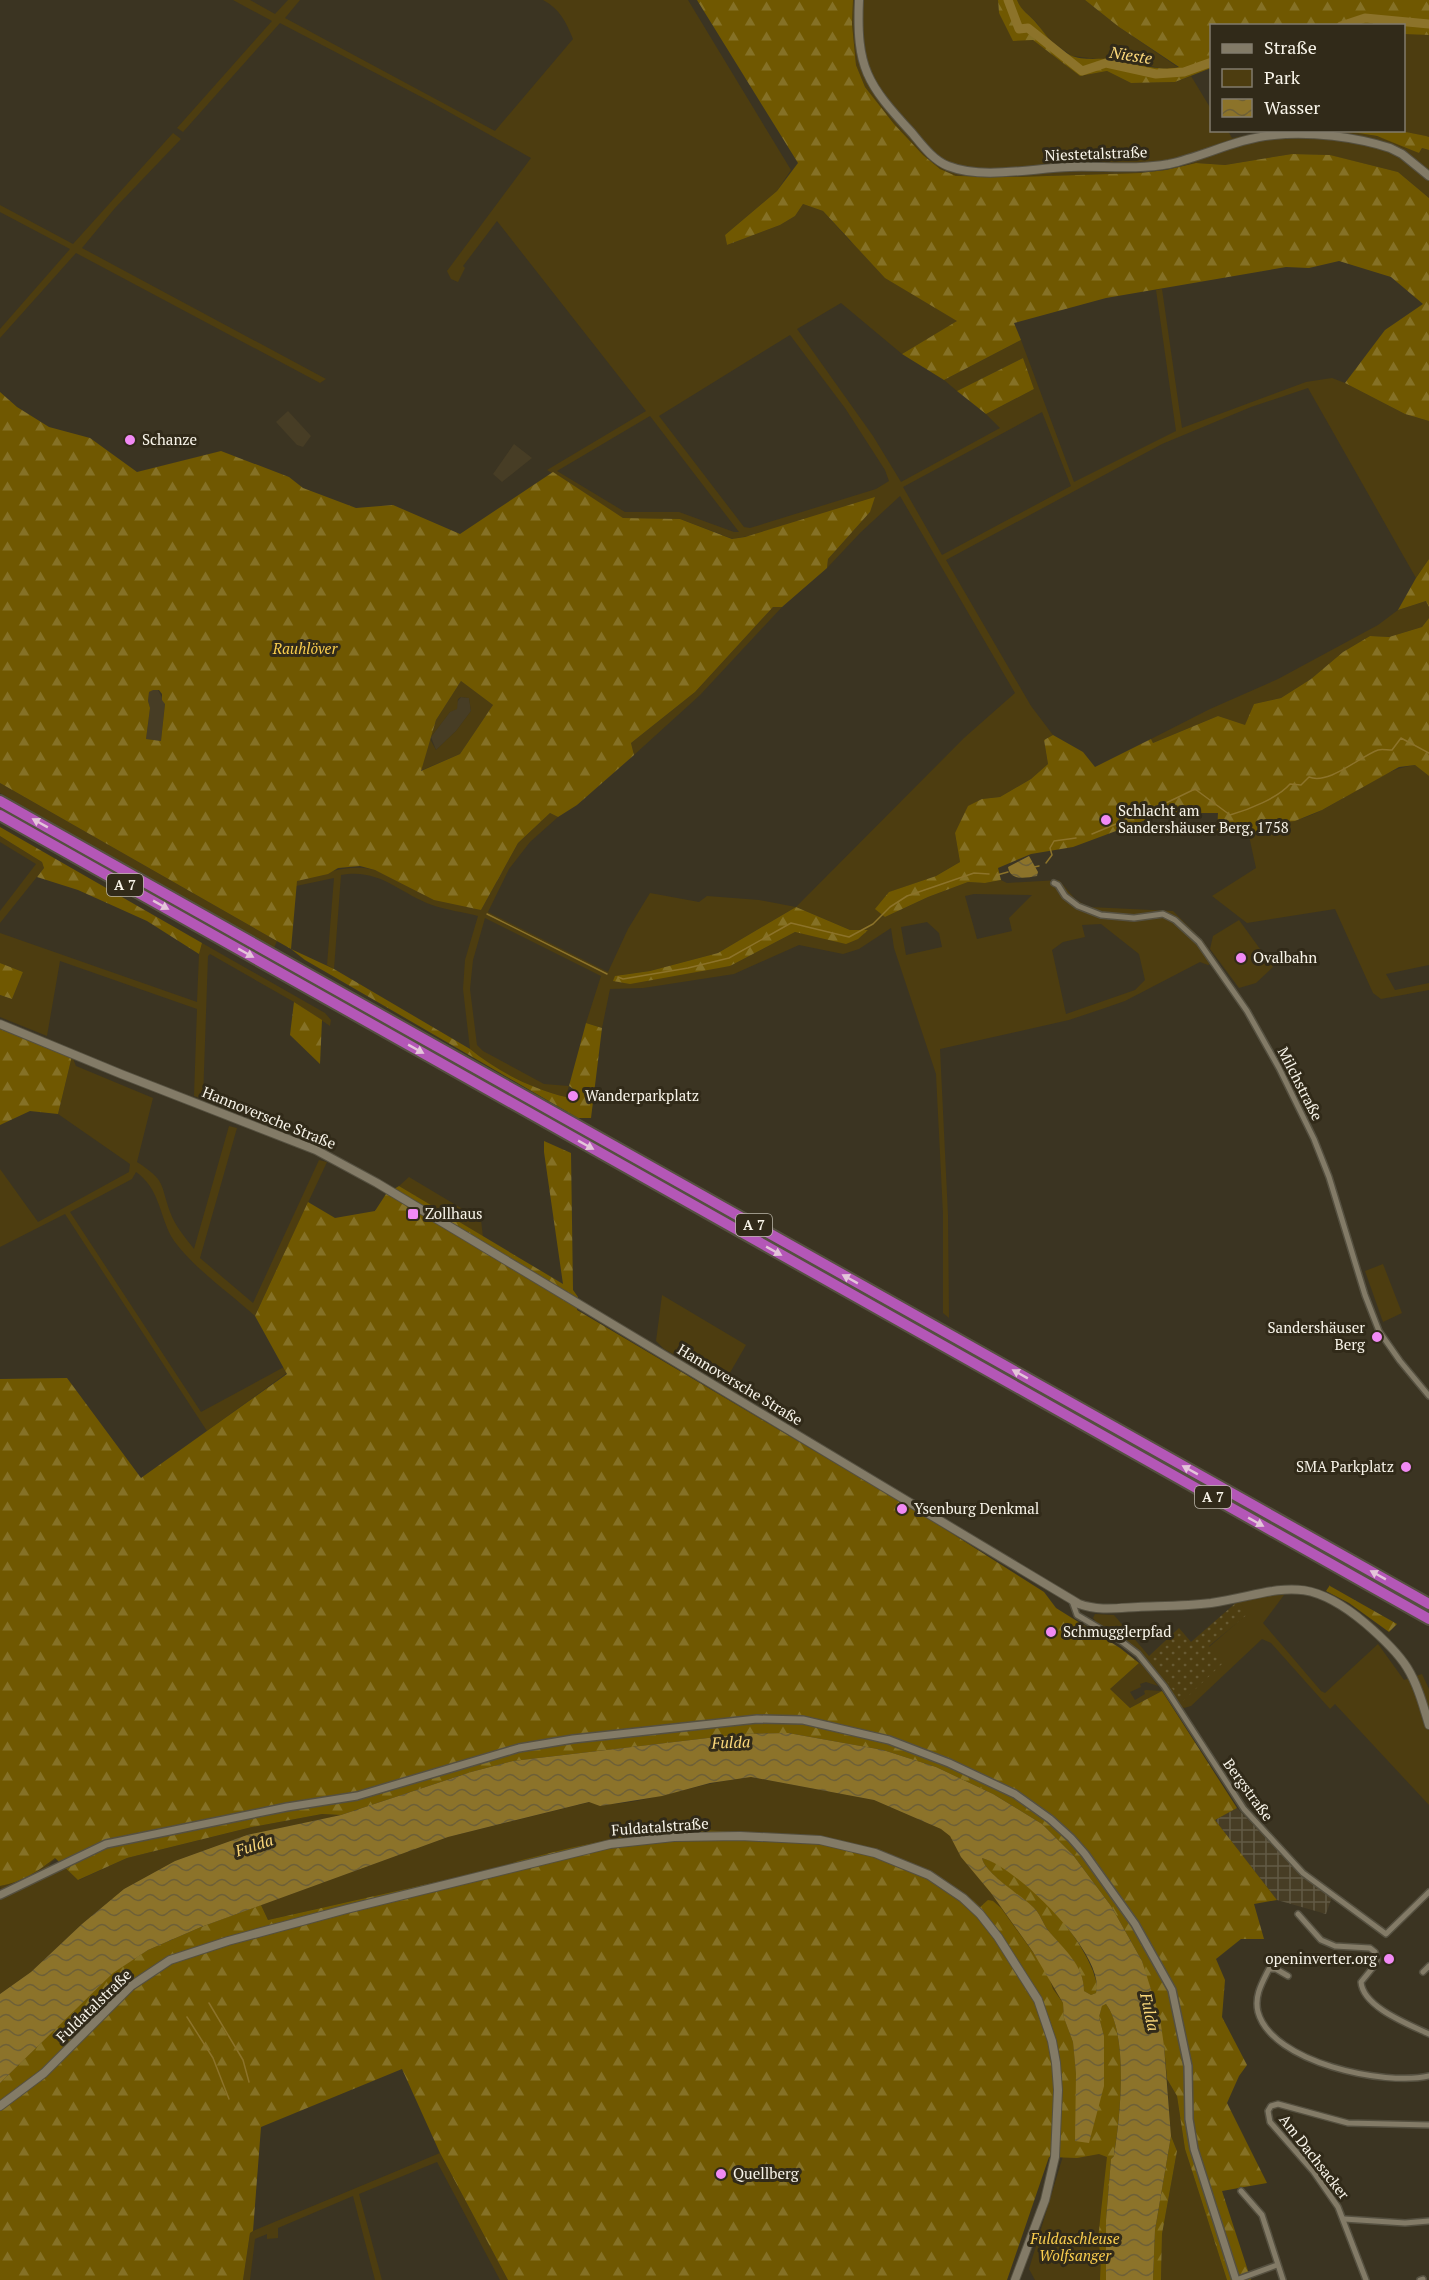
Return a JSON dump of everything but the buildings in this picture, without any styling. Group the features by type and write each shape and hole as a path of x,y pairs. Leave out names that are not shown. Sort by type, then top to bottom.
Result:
{"highway":[{"name":"A 7","path":"0,801 1429,1604"},
{"name":"A 7","path":"0,815 1429,1619"}],"main road":[{"name":"Niestetalstraße","path":"859,0 860,51 865,70 874,88 922,145 948,166 960,170 994,172 1071,167 1151,167 1188,159 1254,138 1302,134 1390,148 1402,154 1429,176"},
{"name":"Hannoversche Straße","path":"0,1024 326,1154 1072,1601 1107,1609 1202,1604 1276,1589 1293,1588 1317,1593 1348,1608 1400,1655 1416,1682 1429,1725"},
{"name":"Fuldatalstraße","path":"0,2106 44,2073 131,1986 170,1960 228,1941 610,1844 674,1837 740,1836 820,1840 875,1853 929,1875 963,1898 980,1914 998,1937 1038,2000 1052,2041 1056,2063 1058,2102 1055,2157 1045,2200 1015,2280"}],"street":[{"name":"Milchstraße","path":"1054,883 1078,906 1101,915 1134,918 1163,914 1175,920 1203,948 1247,1011 1314,1139 1379,1331 1429,1396"},
{"name":"Bergstraße","path":"1072,1601 1077,1615 1121,1641 1149,1666 1244,1809 1304,1873 1386,1934 1429,1892"},
{"path":"0,1895 106,1844 287,1807 357,1796 519,1748 573,1739 757,1719 803,1720 889,1740 950,1762 1015,1794 1050,1819 1071,1838 1135,1924 1172,1990 1188,2066 1189,2119 1194,2149 1236,2280 1277,2265"},
{"path":"1298,1914 1321,1940 1335,1946 1370,1948 1375,1952 1377,1960 1375,1965 1360,1982 1365,1995 1377,2006 1429,2034"},
{"path":"1423,1972 1429,1966"},
{"path":"1288,1976 1276,1969 1269,1969 1258,1992 1258,2013 1280,2043 1294,2052 1341,2069 1389,2079 1417,2079 1429,2076"},
{"name":"Am Dachsacker","path":"1366,2280 1344,2219 1319,2179 1267,2116 1271,2106 1278,2104 1348,2122 1429,2125"},
{"path":"1241,2191 1262,2215 1283,2280"},
{"path":"1344,2219 1405,2223 1429,2221"}],"shaded area":[{"path":"288,411 311,436 303,447 297,445 276,422"},
{"path":"514,444 532,458 502,482 493,474"},
{"path":"158,690 165,703 161,741 146,739 150,708 149,692"},
{"path":"461,697 469,698 471,711 456,731 436,750 431,737"},
{"path":"1237,1808 1303,1877 1332,1897 1326,1914 1277,1900 1215,1820"}],"green space":[{"path":"233,0 250,0 275,14 288,0 300,0 285,18 495,131 573,39 562,16 543,0 688,0 791,170 777,191 725,235 727,245 780,225 795,216 803,204 823,211 850,241 958,321 902,354 841,303 797,329 873,436 901,482 1000,428 986,414 1034,389 1023,358 957,391 944,380 1021,340 1074,482 1176,431 1156,290 1162,289 1182,428 1306,382 1332,378 1405,414 1429,421 1429,559 1416,578 1308,388 1251,407 1162,444 946,560 1031,706 1053,735 1044,740 1048,764 1031,779 1000,797 982,799 955,833 960,862 936,876 890,892 885,917 968,882 985,883 1001,880 1007,883 1059,880 1076,900 1089,907 1173,911 1203,941 1217,961 1208,965 1200,962 1125,1001 1069,1020 940,1049 948,1215 949,1318 943,1313 943,1214 936,1074 894,948 891,928 859,949 843,954 799,945 734,974 643,988 610,989 602,1028 586,1023 601,976 485,918 473,960 470,989 477,1045 483,1051 544,1084 569,1086 566,1097 515,1078 470,1049 463,989 465,960 478,916 432,905 378,878 355,874 341,875 334,969 327,965 334,878 296,886 297,880 336,870 365,868 481,910 518,843 550,813 558,817 530,842 509,869 488,912 608,972 628,929 650,893 699,902 707,896 759,900 796,907 964,738 1015,693 900,496 827,568 828,559 870,512 733,539 680,519 623,518 547,470 646,411 497,221 463,266 465,268 458,282 451,279 447,271 531,158 431,102 280,23 183,132 177,128 272,21","holes":["790,335 845,408 885,470 889,481 876,489 750,528 744,527 659,416","1042,412 1071,486 942,555 903,487","650,416 739,532 679,512 625,512 557,471","974,894 1032,895 1009,918 1012,931 977,939 965,896","796,907 850,930 868,930 811,935 795,932 730,966 615,976 650,971 718,953","927,922 939,933 942,947 906,955 901,927","1101,924 1139,954 1145,980 1135,990 1066,1014 1052,950 1063,942 1085,937 1082,925"]},
{"path":"697,0 853,0 852,24 856,65 865,87 894,124 923,155 940,169 956,176 1014,177 1140,173 1196,163 1225,165 1292,154 1330,155 1398,172 1429,198 1429,421 1405,414 1345,383 1385,330 1423,304 1391,277 1339,261 1309,268 1286,267 1106,298 1014,323 1021,340 944,380 902,354 957,321 885,278 823,211 803,204 795,216 780,225 727,245 725,235 777,191 798,163"},
{"path":"853,0 998,0 999,13 1080,76 1107,71 1131,83 1175,82 1191,76 1210,107 1210,132 1229,132 1232,138 1270,132 1352,132 1399,143 1419,153 1422,148 1429,150 1429,198 1398,172 1329,155 1292,154 1225,165 1196,163 1140,173 1014,177 956,176 940,169 923,155 894,124 865,87 856,65 852,24"},
{"path":"998,0 1017,0 1051,41 1070,55 1085,59 1119,60 1163,69 1179,67 1119,27 1085,0 1429,0 1429,35 1405,34 1405,24 1210,24 1210,68 1175,82 1131,83 1107,71 1080,76 1033,40 1013,41 999,13"},
{"path":"1017,0 1085,0 1119,27 1179,68 1165,70 1148,65 1072,56 1045,37 1037,23 1020,7"},
{"path":"1405,34 1429,35 1429,137 1405,132"},
{"path":"1352,132 1405,132 1426,136 1429,137 1429,150 1422,148 1419,153 1377,136"},
{"path":"173,133 181,139 115,208 82,248 326,379 320,383 76,253 0,338 0,329 70,249 0,212 0,205 73,244"},
{"path":"1023,358 1034,389 986,414 957,391"},
{"name":"Rauhlöver","path":"0,392 17,407 49,427 90,438 137,472 221,451 289,477 303,488 356,508 393,505 460,534 553,472 623,518 680,519 732,539 875,497 870,512 828,559 827,568 782,607 773,607 695,692 631,743 634,755 577,805 558,817 550,813 518,843 481,910 434,900 375,870 360,866 338,868 328,874 297,881 291,949 0,783","holes":["461,681 493,705 460,754 421,771 436,720","159,690 165,704 161,741 146,739 150,708 149,692"]},
{"path":"1429,559 1429,607 1426,601 1398,610 1416,578"},
{"path":"1426,601 1429,607 1429,618 1422,627 1389,637 1370,636 1343,652 1311,679 1281,698 1254,704 1245,726 1218,716 1153,743 1151,739 1210,709 1278,679 1378,625 1398,610"},
{"path":"773,607 782,607 700,695 634,755 631,743 695,692"},
{"path":"1429,618 1429,776 1415,765 1399,767 1322,810 1295,821 1272,823 1249,836 1217,832 1218,813 1159,815 1073,847 1031,854 998,868 1001,880 985,883 968,882 885,917 875,909 889,892 936,876 960,862 955,833 968,806 982,799 1000,797 1031,779 1048,764 1044,740 1053,735 1083,752 1095,767 1151,739 1153,743 1218,716 1245,725 1254,704 1281,698 1311,679 1343,652 1370,636 1389,637 1422,627"},
{"path":"461,681 493,705 460,754 420,771 430,739 436,750 456,731 471,711 469,698 461,697 458,699 457,709 450,712 431,737 436,720"},
{"path":"1415,765 1429,776 1429,965 1386,974 1395,990 1429,983 1429,990 1381,999 1373,993 1335,909 1247,923 1212,896 1256,868 1249,836 1267,824 1294,821 1312,814 1384,774"},
{"path":"0,783 277,941 274,948 173,893 0,793"},
{"path":"0,827 202,943 199,954 147,921 78,890 37,877 44,868 42,862 0,836"},
{"path":"0,836 42,862 44,868 0,923 0,911 36,864 0,842"},
{"path":"796,907 850,930 868,930 858,939 846,944 795,932 730,966 630,984 613,981 615,976 650,971 718,953"},
{"name":"Ovalbahn","path":"1239,920 1273,967 1256,983 1239,988 1210,949 1213,936"},
{"path":"0,933 197,1002 199,954 202,943 325,1013 331,1020 330,1026 294,1002 210,954 208,956 203,1099 194,1096 197,1009 60,961 47,1036 0,1017 0,995 12,999 23,972 0,963"},
{"path":"291,949 334,969 470,1049 503,1072 540,1089 566,1097 568,1100 577,1099 578,1092 569,1086 586,1023 602,1028 591,1118 578,1118 305,960"},
{"path":"0,963 23,972 12,999 0,995"},
{"path":"294,1002 322,1020 320,1064 290,1035"},
{"path":"0,1029 72,1056 58,1114 30,1111 0,1125"},
{"path":"72,1056 76,1066 153,1098 137,1162 161,1183 175,1222 194,1249 229,1126 237,1128 200,1258 253,1303 319,1160 327,1162 255,1316 198,1267 178,1246 171,1236 154,1193 144,1178 136,1172 132,1179 70,1212 201,1412 284,1367 287,1373 207,1431 65,1214 0,1247 0,1169 38,1222 129,1172 130,1164 58,1114"},
{"path":"544,1141 571,1153 573,1290 578,1297 577,1310 926,1517 1044,1592 1056,1608 1120,1648 1139,1663 1110,1689 1130,1708 1162,1691 1237,1808 1215,1820 1277,1900 1254,1904 1264,1939 1241,1939 1216,1959 1225,1980 1222,2017 1247,2065 1239,2076 1227,2103 1267,2183 1222,2191 1251,2280 1227,2280 1185,2149 1177,2096 1167,2079 1164,2046 1142,1961 1111,1906 1073,1855 1042,1824 993,1794 936,1767 883,1750 788,1733 742,1734 513,1761 471,1772 341,1815 322,1814 252,1827 127,1858 78,1880 55,1858 29,1876 0,1886 0,1379 67,1378 141,1478 287,1374 255,1316 308,1202 335,1218 375,1211 386,1194 399,1186 563,1284"},
{"path":"409,1177 481,1220 483,1237 399,1186"},
{"path":"1383,1264 1402,1313 1383,1322 1365,1271"},
{"path":"662,1295 746,1345 724,1383 664,1349 656,1341"},
{"path":"1330,1585 1397,1624 1389,1632 1349,1603 1326,1591"},
{"path":"1287,1591 1263,1623 1321,1691 1325,1693 1378,1644 1404,1680 1422,1674 1429,1689 1429,1805 1335,1704 1330,1709 1271,1643 1262,1639 1191,1706 1184,1708 1179,1706 1154,1668 1134,1648 1093,1618 1095,1614 1114,1615 1149,1656 1209,1647 1248,1613 1238,1601"},
{"path":"1238,1601 1249,1613 1209,1646 1223,1663 1182,1702 1149,1656 1179,1628 1191,1642"},
{"path":"1139,1663 1158,1686 1146,1682 1140,1684 1141,1687 1130,1692 1135,1700 1145,1694 1146,1690 1162,1691 1130,1708 1110,1689"},
{"name":"Fuldaschleuse Wolfsanger","path":"751,1777 874,1800 955,1835 1111,2012 1104,2280 1035,2280 1029,2269 1063,2156 1067,2157 983,1904 980,1907 801,1835 701,1830 483,1875 441,1881 268,1920 261,1905 448,1837 590,1802 615,1804 631,1802"},
{"path":"322,1814 341,1815 247,1835 175,1861 124,1889 82,1924 31,1972 0,1994 0,1899 30,1882 1,1891 0,1886 29,1876 55,1858 48,1868 59,1862 79,1880 127,1858 252,1827"},
{"path":"701,1830 818,1836 880,1852 929,1871 980,1907 988,1900 993,1901 1001,1908 1047,1972 1053,1989 1063,2003 1064,2018 1073,2042 1076,2074 1076,2141 1104,2036 1099,2017 1102,2006 1106,2004 1118,2035 1121,2077 1119,2121 1114,2156 1111,2159 1106,2220 1106,2280 1100,2280 1101,2259 1098,2239 1107,2157 1099,2154 1077,2158 1049,2157 1007,2280 508,2280 440,2153 402,2069 261,2127 253,2231 250,2233 243,2280 0,2280 0,2083 113,1972 148,1950 261,1905 268,1920 441,1881 483,1875 518,1861 627,1836"},
{"path":"982,1858 1015,1875 1032,1888 1062,1920 1093,1971 1097,1985 1096,1993 1091,1995 1084,1991 1083,1981 1076,1965 1047,1929 1037,1911 997,1878"},
{"path":"1167,2079 1177,2096 1185,2149 1227,2280 1161,2280 1162,2234 1177,2151 1171,2136"},
{"path":"1171,2136 1177,2151 1162,2234 1161,2280 1153,2280 1155,2230"},
{"path":"440,2153 508,2280 500,2280 437,2162 359,2194 382,2280 375,2280 353,2196 278,2228 278,2238 267,2239 267,2234 255,2239 250,2280 243,2280 250,2233 253,2231"}],"water":[{"path":"1029,856 1038,872 1037,876 1019,878 1012,875 1008,867"},
{"name":"Fulda","path":"788,1733 883,1750 936,1767 993,1794 1042,1824 1073,1855 1111,1906 1142,1961 1160,2018 1171,2136 1155,2230 1153,2280 1106,2280 1106,2220 1111,2159 1114,2156 1119,2121 1121,2078 1118,2036 1106,2004 1102,2006 1099,2017 1104,2036 1104,2086 1089,2143 1075,2141 1076,2074 1073,2042 1064,2018 1063,2003 1033,1952 991,1893 961,1857 950,1836 941,1829 874,1800 751,1777 710,1783 662,1796 600,1806 589,1802 448,1837 201,1927 148,1950 113,1973 0,2083 0,1994 31,1972 82,1924 124,1889 175,1861 247,1835 341,1815 471,1772 513,1761 742,1734","holes":["982,1858 997,1865 1036,1895 1074,1936 1088,1958 1096,1977 1096,1993 1091,1995 1084,1991 1077,1965 1047,1929 1037,1911 997,1878"]}],"waterway":[{"name":"Nieste","path":"1008,0 1019,29 1028,28 1082,71 1106,63 1156,74 1184,72 1210,63"},
{"name":"Nieste","path":"1347,24 1365,18 1429,24"},
{"path":"1092,834 1116,824 1125,816 1166,803 1195,789 1230,815 1237,813 1270,799 1290,784 1301,785 1309,777 1326,777 1370,753 1378,750 1392,750 1401,738 1429,753"},
{"path":"1046,863 1052,855 1050,848 1054,841 1076,838"},
{"path":"1034,867 1039,866"},
{"path":"997,875 1008,872"},
{"path":"618,977 623,979 688,968 729,958 791,923 849,937 873,924 890,907 907,896 974,873 989,874"},
{"path":"487,914 607,974"},
{"path":"209,2003 243,2060 249,2082"},
{"path":"187,2017 213,2058 229,2099"}],"place":[{"name":"Schanze","path":"130,440"},
{"name":"Schlacht am Sandershäuser Berg, 1758","path":"1106,820"},
{"name":"Ovalbahn","path":"1241,958"},
{"name":"Wanderparkplatz","path":"573,1096"},
{"name":"Zollhaus","path":"413,1214"},
{"name":"Sandershäuser Berg","path":"1377,1337"},
{"name":"SMA Parkplatz","path":"1406,1467"},
{"name":"Ysenburg Denkmal","path":"902,1509"},
{"name":"Schmugglerpfad","path":"1051,1632"},
{"name":"openinverter.org","path":"1389,1959"},
{"name":"Quellberg","path":"721,2174"}]}
